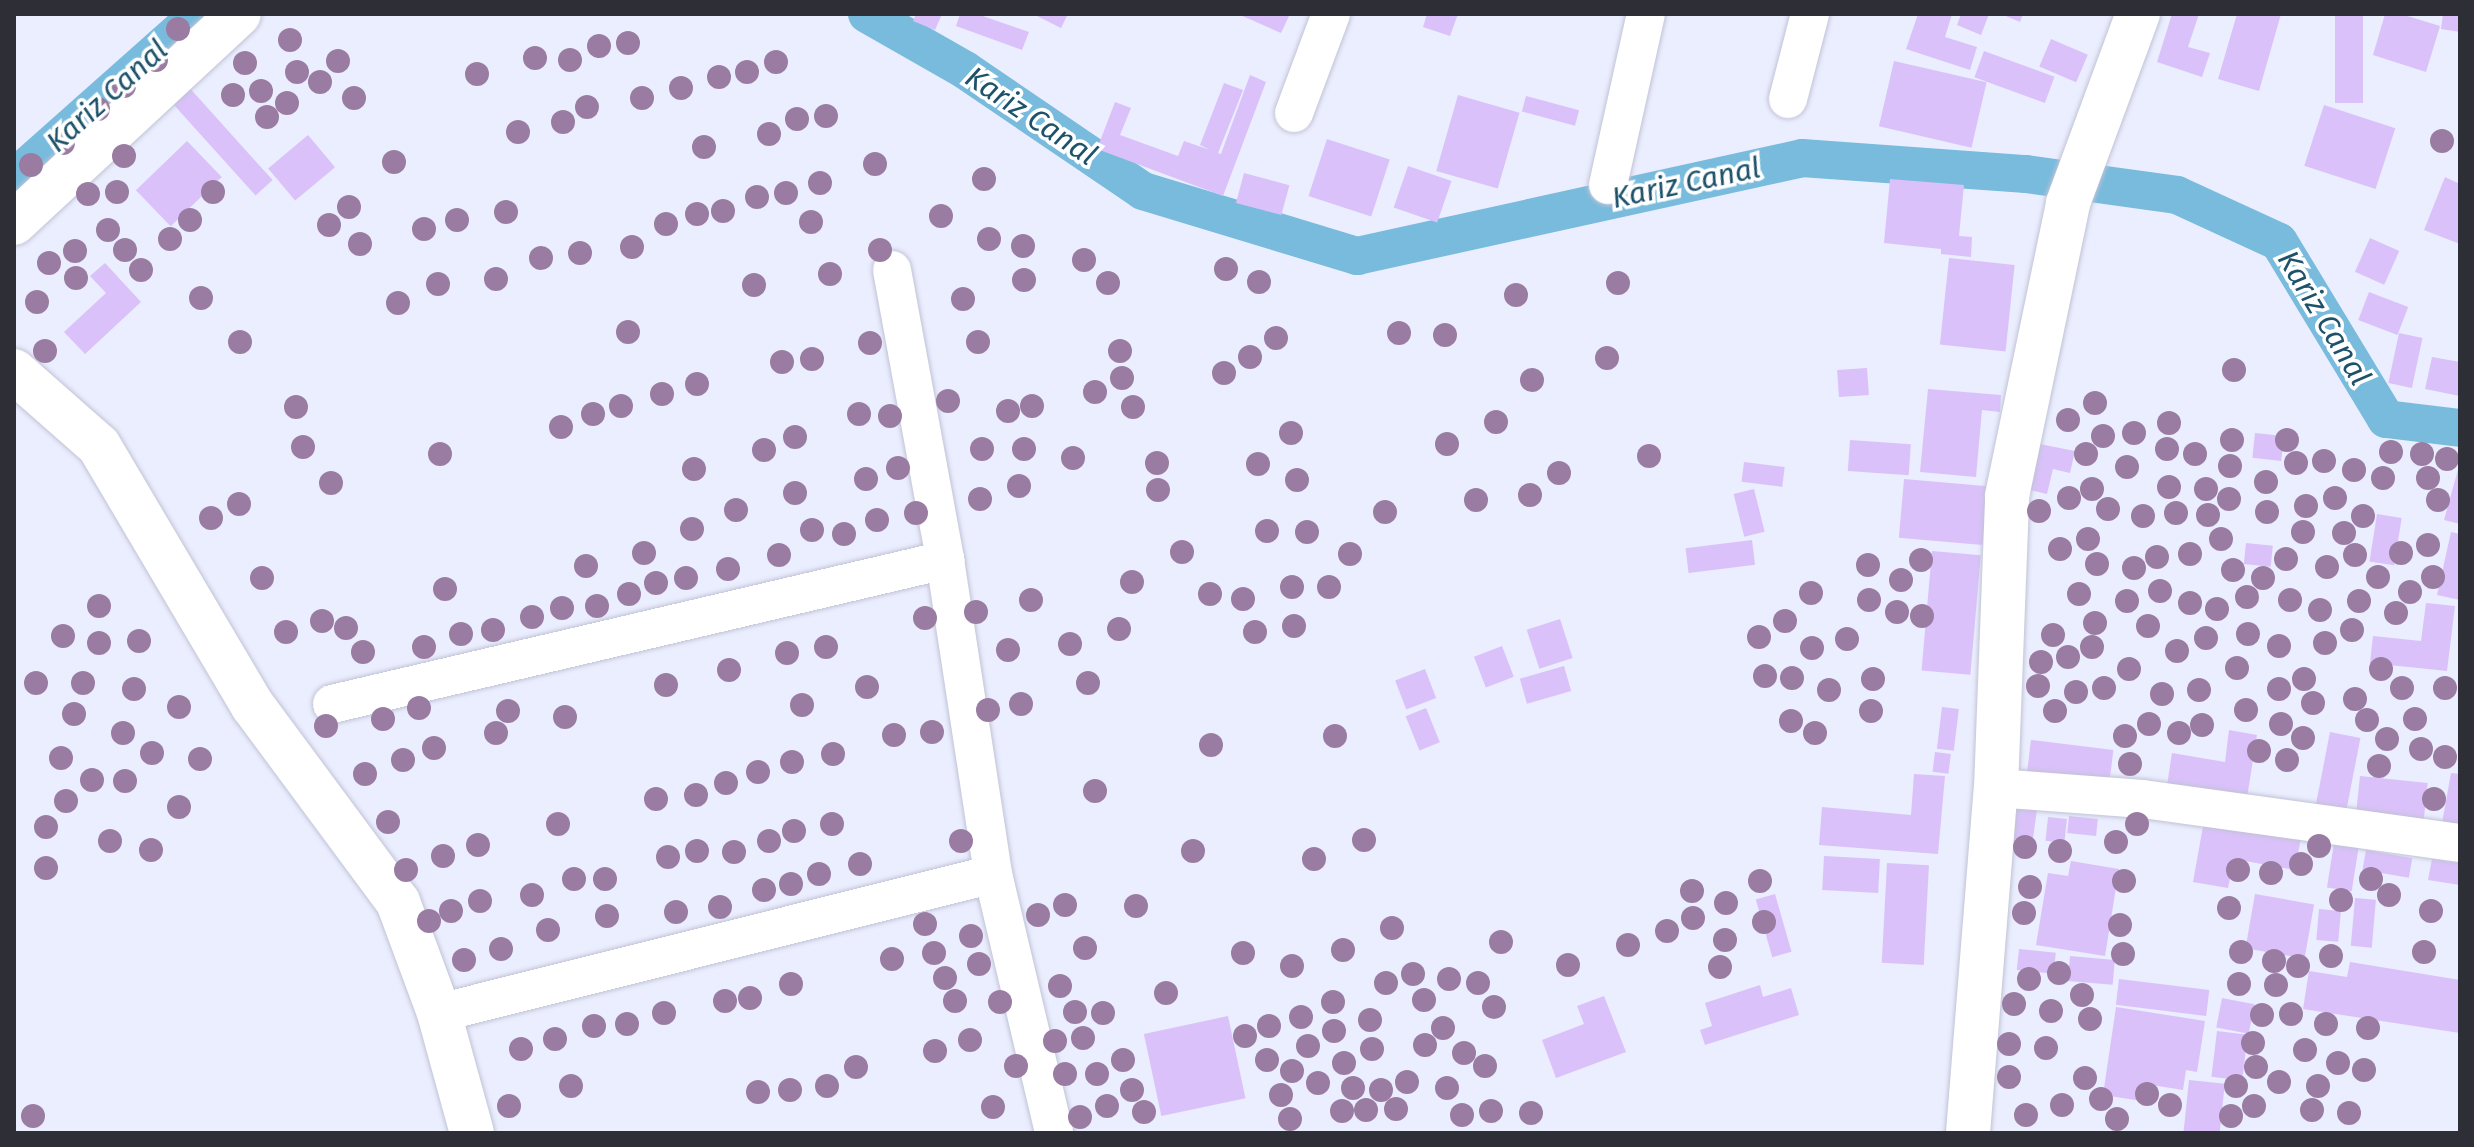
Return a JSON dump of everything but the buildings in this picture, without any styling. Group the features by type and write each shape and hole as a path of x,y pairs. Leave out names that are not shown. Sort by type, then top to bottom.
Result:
{"street":[{"path":"14,223 239,14"},
{"path":"1294,113 1331,14"},
{"path":"1608,185 1646,14"},
{"path":"1788,99 1810,14"},
{"path":"1968,1133 1996,788 2007,496 2068,203 2138,14"},
{"path":"892,270 945,560 993,874 1054,1133"},
{"path":"14,371 99,446 253,706 398,902 439,1013 472,1133"},
{"path":"332,704 945,560"},
{"path":"1996,788 2143,799 2460,843"},
{"path":"439,1013 993,874"}],"waterway":[{"name":"Kariz Canal","path":"14,178 199,14"},
{"name":"Kariz Canal","path":"867,14 965,70 1143,191 1357,256 1802,158 2026,174 2177,195 2279,242 2386,419 2460,428"}]}
